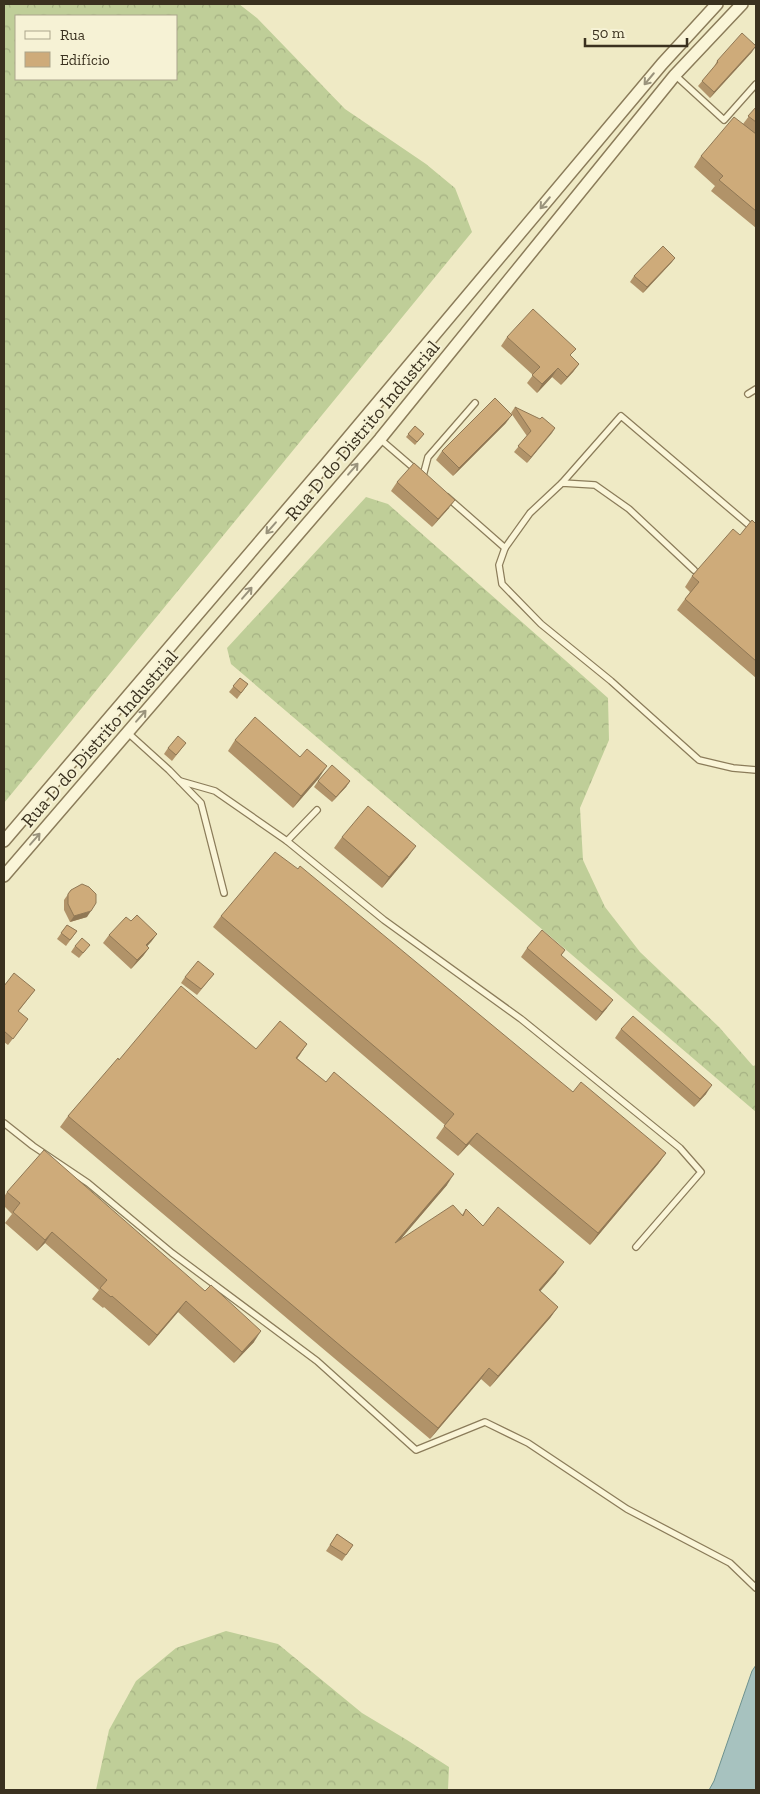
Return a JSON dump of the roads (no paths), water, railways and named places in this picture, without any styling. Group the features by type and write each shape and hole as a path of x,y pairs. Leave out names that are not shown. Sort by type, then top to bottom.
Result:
{"street":[{"name":"Rua D do Distrito Industrial","path":"4,840 319,471 662,64 717,4"},
{"name":"Rua D do Distrito Industrial","path":"4,876 380,438 675,75 742,4"},
{"path":"662,64 675,75"}],"lane":[{"path":"675,75 730,125"},
{"path":"724,120 756,84"},
{"path":"748,394 756,389"},
{"path":"422,476 428,457 475,403"},
{"path":"756,531 621,416 562,482 530,514 505,548 499,565 502,584 540,624 611,681 700,760 733,768 756,770"},
{"path":"380,438 430,482"},
{"path":"562,482 595,485 629,510 694,570"},
{"path":"445,495 505,548"},
{"path":"127,732 180,780 201,803 224,893"},
{"path":"180,780 216,791 287,842 384,920 521,1019 680,1148 701,1172 636,1247"},
{"path":"287,842 318,810"},
{"path":"4,1123 33,1146 88,1183 172,1252 317,1361 416,1450 485,1422 528,1443 627,1509 730,1563 756,1588"}],"water":[{"path":"756,1665 756,1790 709,1790 714,1781 752,1671"}]}
